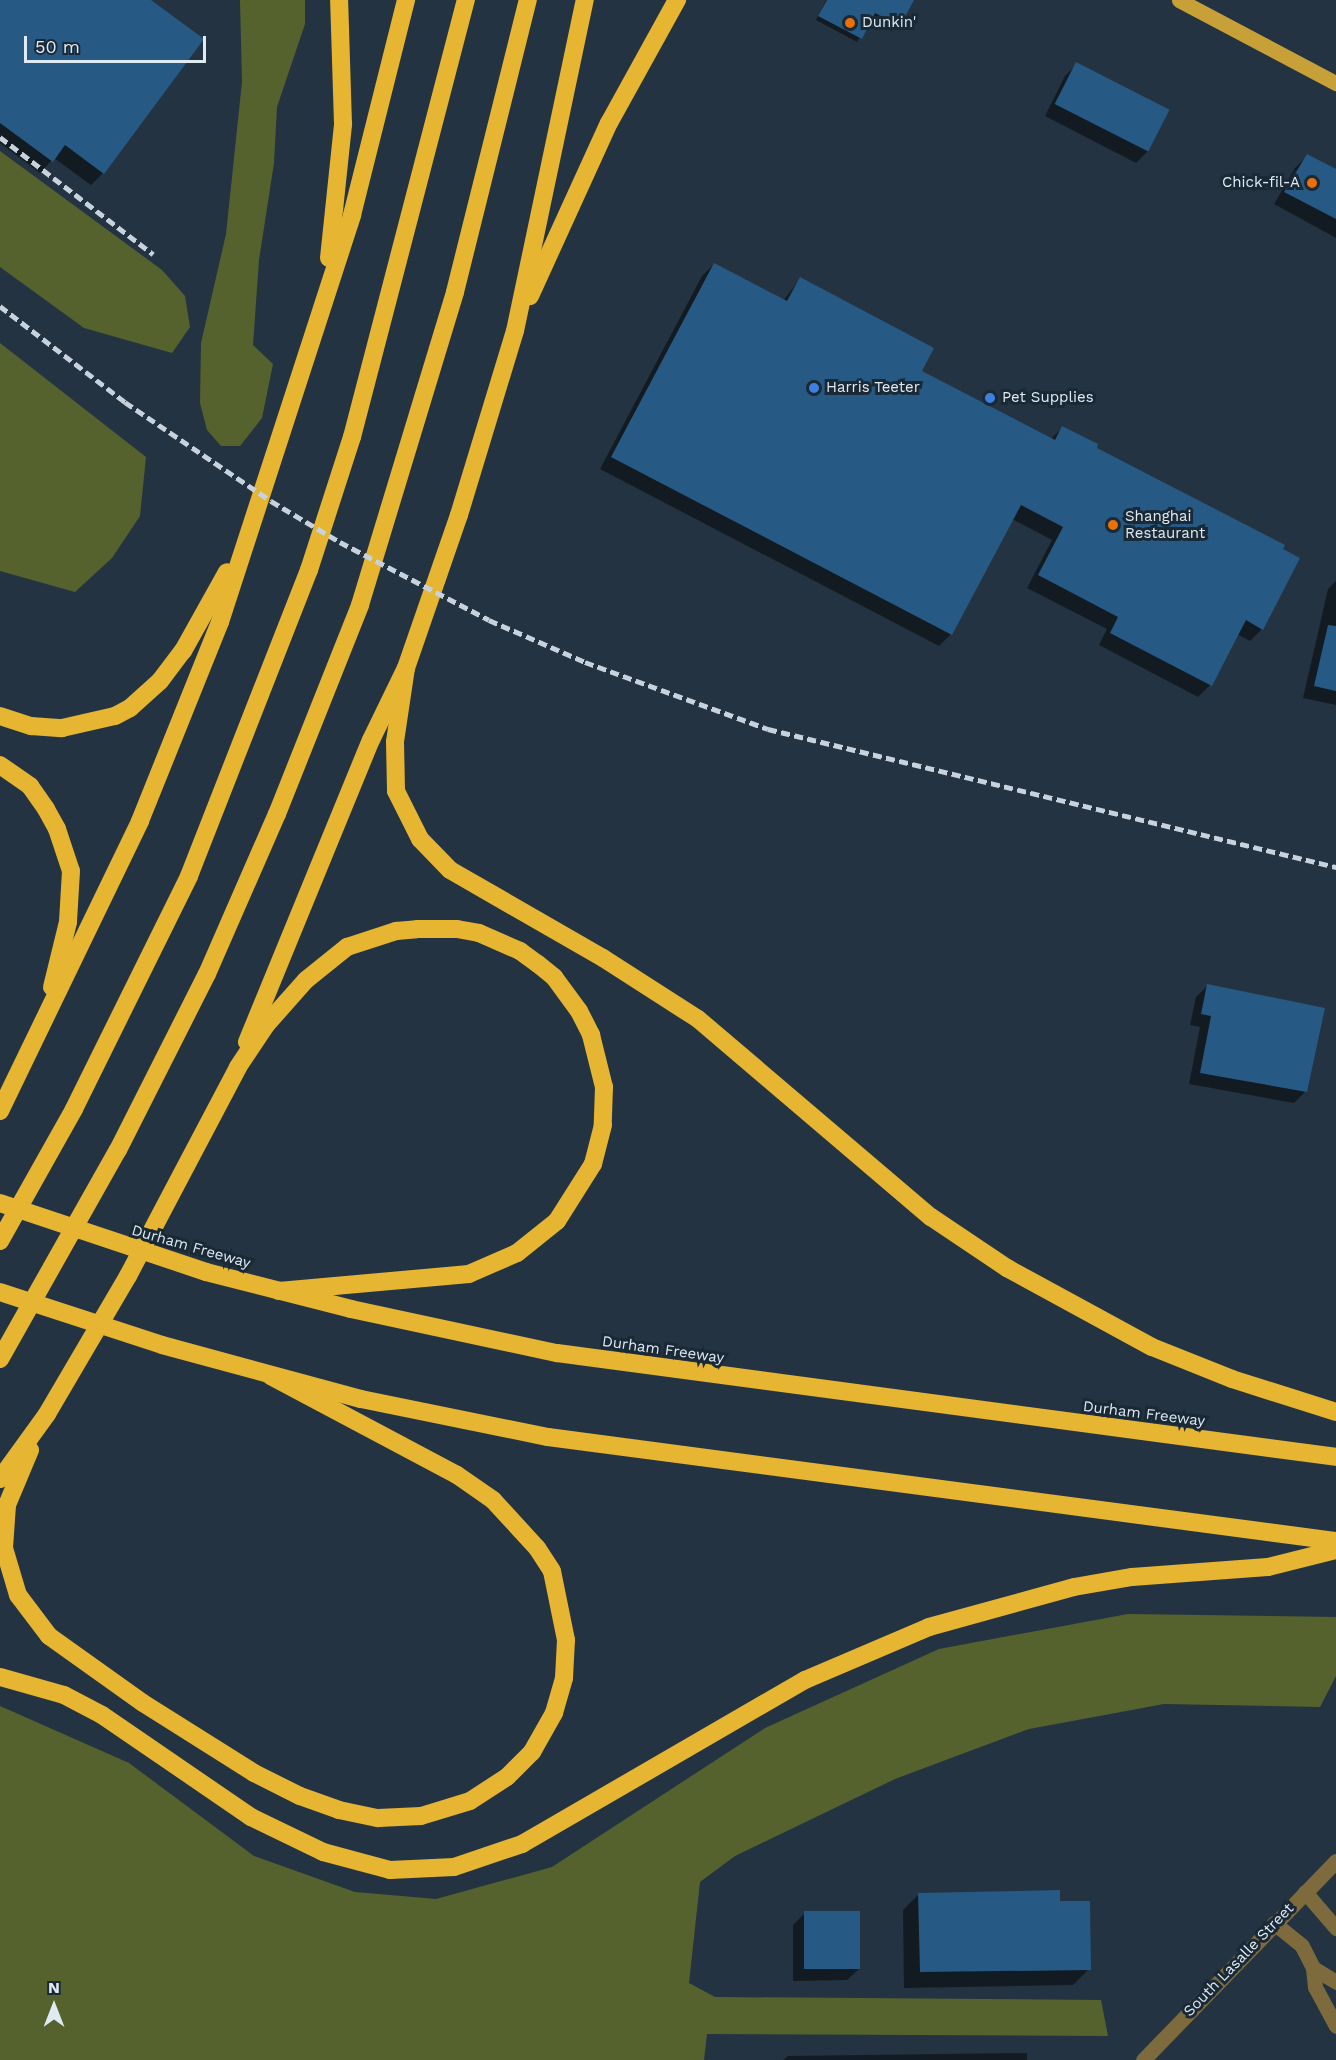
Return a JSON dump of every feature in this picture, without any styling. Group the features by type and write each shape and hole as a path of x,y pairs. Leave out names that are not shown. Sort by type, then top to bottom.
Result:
{"highway":[{"path":"324,299 343,124 339,0"},
{"path":"0,1111 43,1024 172,745 220,622 297,393 324,299 352,215 406,0"},
{"path":"0,1241 74,1109 189,876 305,581 352,437 466,0"},
{"path":"0,1359 118,1150 198,993 277,814 360,605 455,291 528,0"},
{"path":"238,1067 268,985 406,668 459,515 515,331 585,0"},
{"path":"515,331 595,150 677,0"},
{"path":"0,716 31,726 62,728 115,716 130,708 160,681 183,651 251,526"},
{"path":"406,668 395,742 396,791 420,839 450,870 603,958 698,1019 931,1216 1007,1268 1152,1347 1232,1379 1336,1412"},
{"path":"0,765 30,786 46,809 57,829 71,871 68,922 43,1024"},
{"path":"0,1479 47,1414 129,1276 238,1067 266,1025 306,980 347,947 396,931 457,929 520,951 554,977 587,1027 602,1067 603,1125 593,1164 570,1203 539,1239 469,1274 279,1291"},
{"name":"Durham Freeway","path":"0,1203 206,1272 279,1291 557,1353 1336,1457"},
{"path":"0,1292 162,1345 271,1376 451,1419 548,1437 1336,1541"},
{"path":"47,1414 13,1488 3,1524 8,1571 32,1619 49,1636 154,1710 262,1778 300,1796 339,1810 378,1818 421,1816 470,1801 507,1777 532,1752 557,1705 566,1640 552,1571 537,1548 493,1500 466,1481 271,1376"},
{"path":"0,1677 64,1695 102,1715 251,1817 323,1852 390,1870 454,1866 522,1844 805,1680 928,1627 1074,1587 1132,1577 1268,1567 1336,1550"}],"main road":[{"path":"1179,0 1336,83"}],"street":[{"name":"South Lasalle Street","path":"1143,2060 1336,1861"},
{"path":"1305,1892 1336,1928"},
{"path":"1274,1923 1302,1946 1313,1968 1315,1987 1336,2026"},
{"path":"1313,1968 1336,1982"}],"green space":[{"path":"240,0 305,0 305,24 277,107 274,163 259,260 253,345 273,364 262,418 240,446 221,446 207,430 200,403 201,343 226,234 242,82"},
{"path":"0,151 162,270 185,296 190,327 172,353 84,328 0,267"},
{"path":"0,343 146,457 140,516 112,558 75,592 0,571"},
{"path":"1128,1614 1336,1617 1336,1676 1320,1707 1164,1704 1029,1729 895,1779 735,1856 700,1882 689,1983 715,1997 1101,2000 1108,2036 707,2034 704,2060 0,2060 0,1706 129,1763 254,1856 355,1892 436,1899 552,1867 765,1728 939,1649"}],"building":[{"path":"0,0 151,0 204,39 104,174 65,145 53,162 0,123"},
{"name":"Dunkin'","path":"827,0 914,0 900,26 875,13 862,39 818,16"},
{"path":"1076,62 1170,110 1148,152 1055,104"},
{"name":"Chick-fil-A","path":"1307,154 1336,169 1336,219 1284,192"},
{"path":"714,263 787,301 800,277 934,348 922,371 1055,440 1062,426 1098,444 1097,448 1285,545 1283,549 1300,558 1263,630 1246,620 1212,686 1110,633 1118,617 1038,575 1063,527 1021,505 952,635 611,457"},
{"path":"1328,625 1336,626 1336,691 1314,686"},
{"path":"1207,984 1325,1008 1307,1092 1200,1073 1211,1016 1201,1014"},
{"path":"1060,1890 1060,1901 1090,1901 1091,1970 920,1972 918,1893"},
{"path":"804,1911 860,1911 860,1969 804,1969"}],"railway":[{"path":"0,137 153,254"},
{"path":"0,306 125,402 271,501 340,542 489,620 585,662 768,729 1336,867"}],"place":[{"name":"Dunkin'","path":"850,23"},
{"name":"Chick-fil-A","path":"1312,183"},
{"name":"Harris Teeter","path":"814,388"},
{"name":"Pet Supplies","path":"990,398"},
{"name":"Shanghai Restaurant","path":"1113,525"}]}
